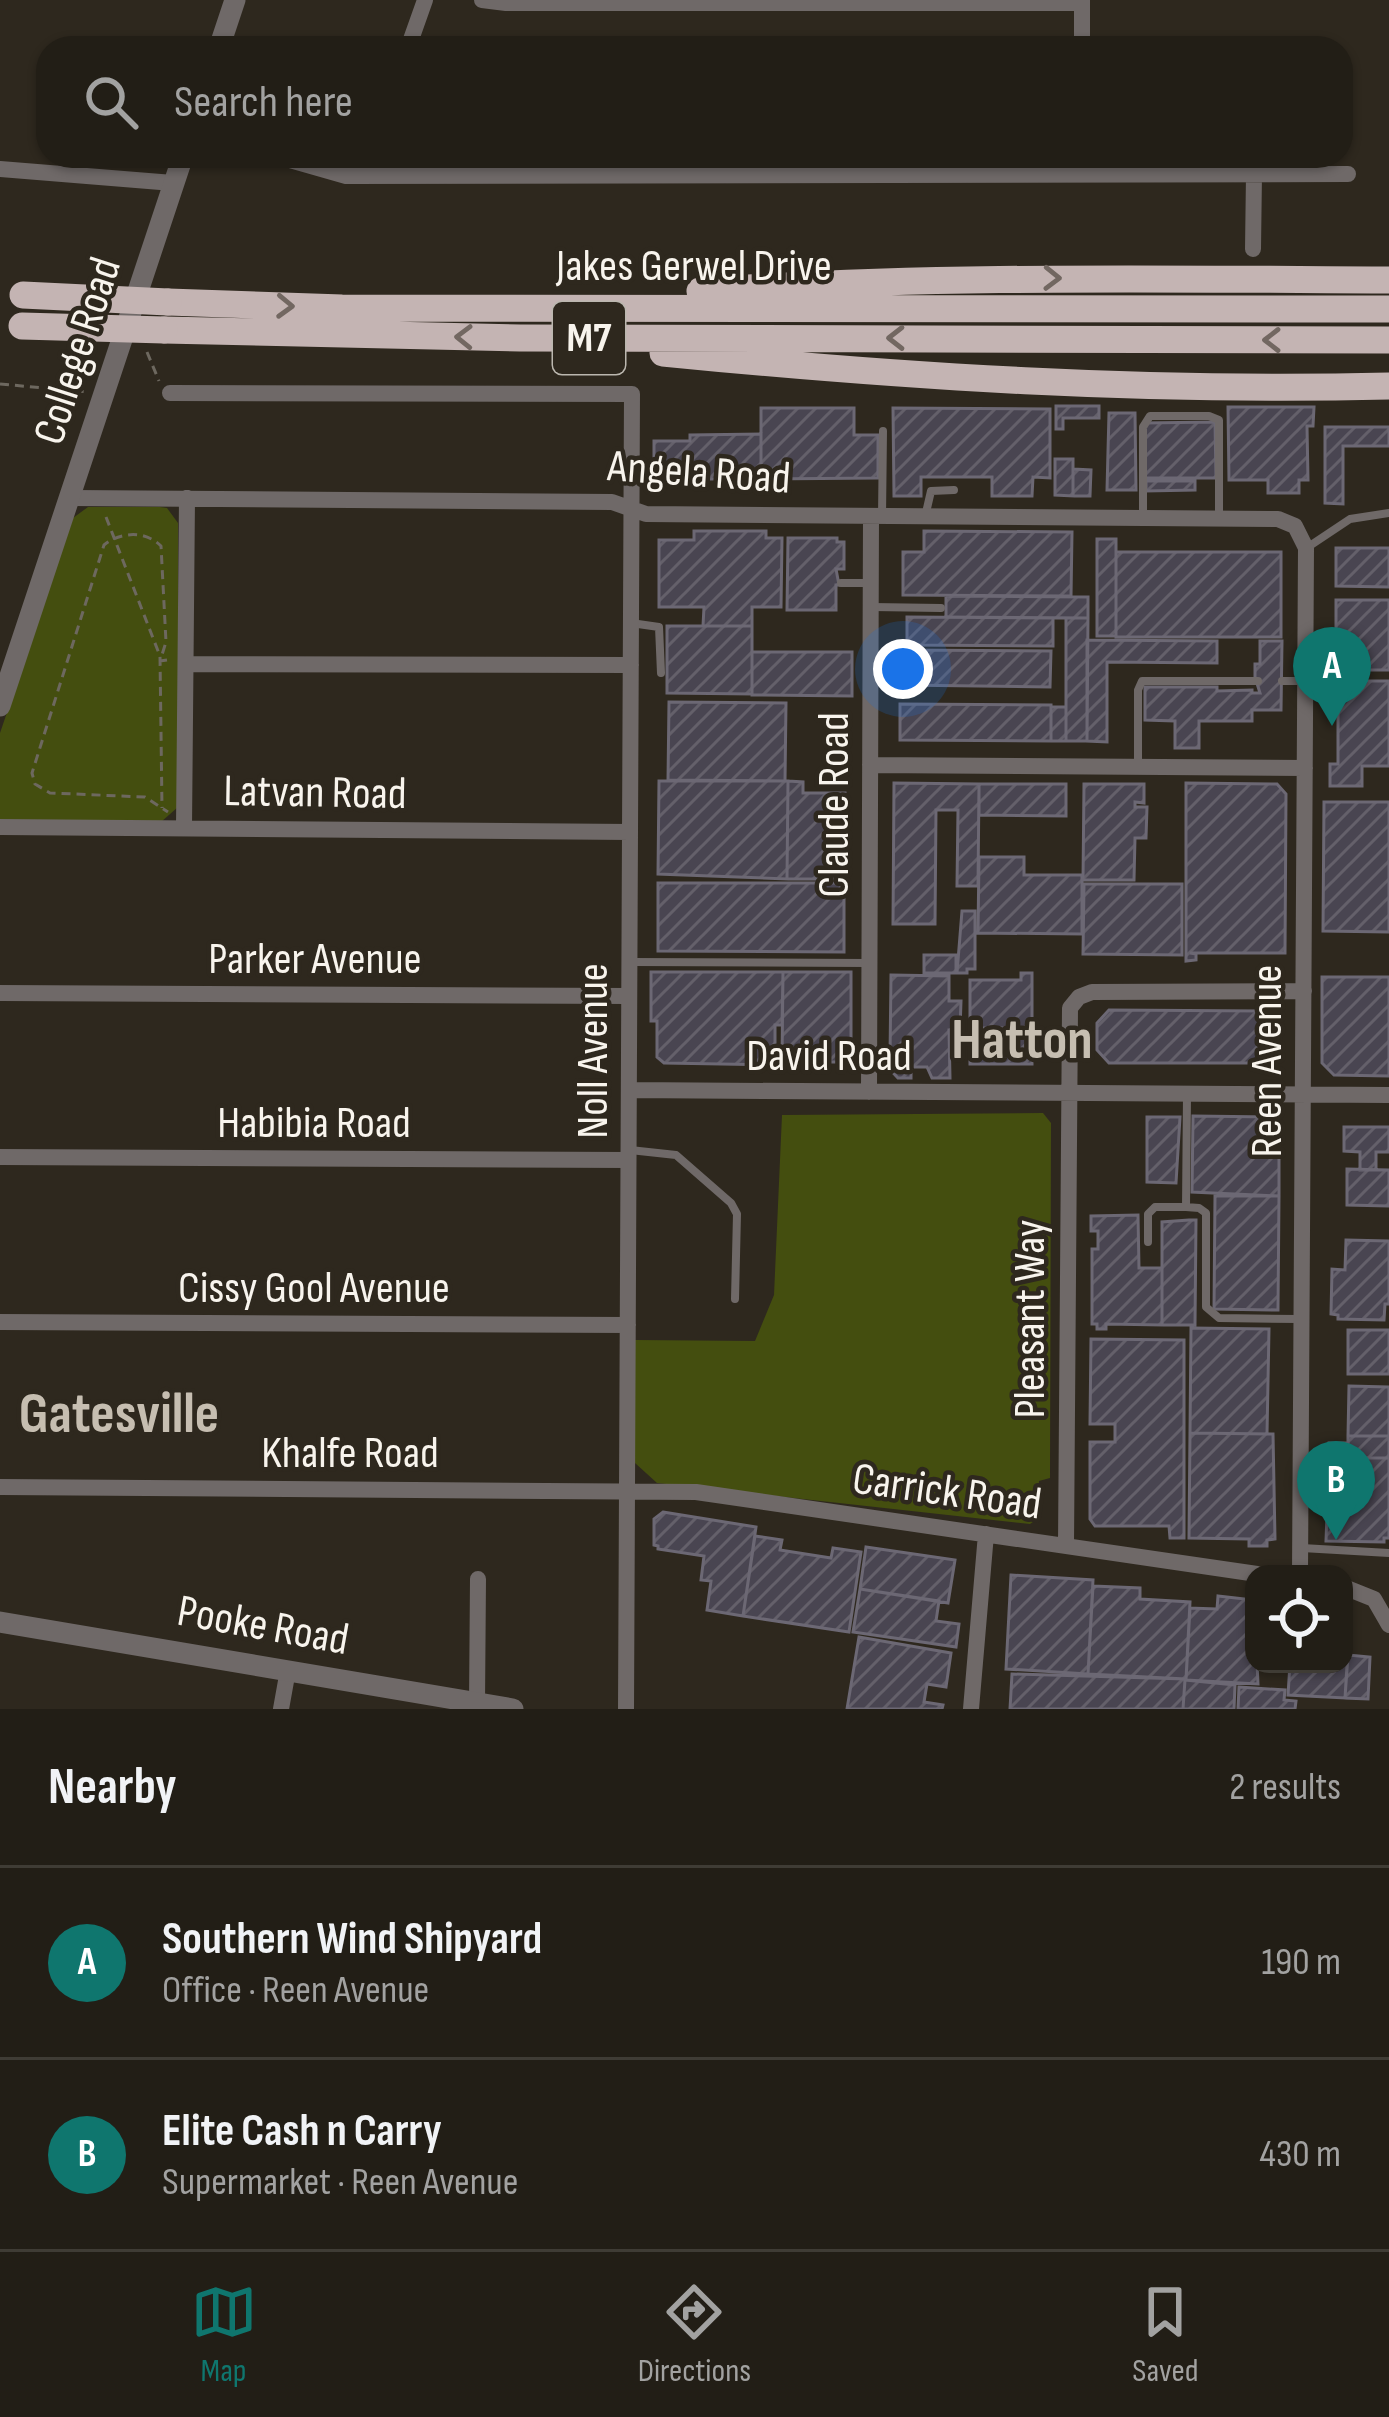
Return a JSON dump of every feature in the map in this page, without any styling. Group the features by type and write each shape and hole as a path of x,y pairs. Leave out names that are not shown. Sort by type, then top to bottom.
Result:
{"highway":[{"path":"516,308 813,283 1018,278 1389,280"},
{"name":"Jakes Gerwel Drive","path":"12,294 166,316 520,338 1389,340"},
{"name":"Jakes Gerwel Drive","path":"11,325 166,316 516,308 1389,309"},
{"path":"520,338 810,368 1030,382 1215,388 1389,386"}],"street":[{"path":"223,36 235,0"},
{"path":"412,36 425,0"},
{"path":"482,0 1082,2 1082,36"},
{"name":"College Road","path":"0,706 179,168"},
{"path":"310,168 330,175 378,168"},
{"path":"1140,168 1348,174"},
{"path":"0,169 173,183"},
{"path":"1253,249 1254,174"},
{"name":"Noll Avenue","path":"170,393 632,394 626,1709"},
{"name":"Angela Road","path":"70,498 612,502 646,514 1284,520 1299,530 1306,548"},
{"path":"178,822 187,664 187,498"},
{"name":"Claude Road","path":"869,1092 871,584 877,518"},
{"name":"Reen Avenue","path":"1300,1565 1306,548"},
{"path":"187,664 631,665"},
{"path":"870,765 1305,768"},
{"name":"Latvan Road","path":"0,827 178,822 630,832"},
{"name":"Pleasant Way","path":"1066,1545 1068,1015 1085,994 1304,991"},
{"name":"Parker Avenue","path":"0,994 629,996"},
{"name":"David Road","path":"628,1090 1389,1095"},
{"name":"Habibia Road","path":"0,1157 628,1155"},
{"name":"Cissy Gool Avenue","path":"0,1322 628,1325"},
{"name":"Khalfe Road","path":"0,1487 627,1490"},
{"name":"Carrick Road","path":"627,1490 713,1495 1245,1572"},
{"path":"971,1709 986,1534"},
{"path":"478,1579 478,1703"},
{"path":"1353,1589 1384,1601 1389,1625"},
{"name":"Pooke Road","path":"0,1622 513,1709"},
{"path":"281,1709 288,1670"}],"lane":[{"path":"1143,519 1144,420 1150,416 1209,416 1220,424 1219,519"},
{"path":"877,518 883,431"},
{"path":"926,518 931,491 954,490"},
{"path":"1306,548 1350,519 1389,513"},
{"path":"841,583 871,584"},
{"path":"871,607 941,608"},
{"path":"631,622 659,627 662,673"},
{"path":"1138,766 1142,681 1258,681"},
{"path":"1282,681 1306,681"},
{"path":"629,962 870,963"},
{"path":"1186,1208 1187,1094"},
{"path":"628,1155 676,1155 731,1203 737,1214 736,1299"},
{"path":"1148,1241 1148,1214 1155,1207 1199,1208 1206,1213 1206,1307 1210,1315 1302,1319"},
{"path":"1300,1548 1389,1553"}],"path":[{"path":"0,384 95,392"},
{"path":"103,509 160,661"},
{"path":"162,808 160,661 166,642 161,546 142,535 116,538 104,545 32,773 34,784 50,794 145,797 178,822"}],"green space":[{"path":"88,507 167,508 178,523 178,807 161,822 0,821 0,733 73,518"},
{"path":"1043,1113 1051,1123 1050,1478 1039,1481 1036,1520 1030,1524 657,1483 635,1463 635,1340 755,1341 774,1295 782,1115"}],"building":[{"path":"1056,406 1099,406 1099,418 1063,418 1063,429 1056,429"},
{"path":"1228,407 1314,407 1313,426 1307,426 1308,480 1299,480 1299,493 1268,493 1268,480 1229,480"},
{"path":"761,408 854,408 854,435 878,435 878,478 761,479"},
{"path":"893,408 1050,409 1050,478 1033,477 1032,496 992,496 992,477 921,477 921,496 894,496"},
{"path":"1109,413 1135,413 1136,490 1107,490"},
{"path":"1215,422 1216,478 1145,478 1144,423"},
{"path":"1325,427 1389,427 1389,446 1343,446 1343,504 1325,503"},
{"path":"761,434 761,479 701,479 699,471 654,471 654,441 690,441 690,435"},
{"path":"1055,459 1073,459 1073,496 1055,495"},
{"path":"1073,469 1091,470 1090,496 1073,496"},
{"path":"1146,481 1195,481 1195,490 1146,491"},
{"path":"694,531 766,531 766,538 782,538 781,607 752,607 752,626 703,626 704,607 659,607 659,540 694,540"},
{"path":"924,531 1072,532 1071,596 903,595 903,552 924,552"},
{"path":"788,538 844,542 844,569 836,569 836,610 787,610"},
{"path":"1097,539 1116,539 1116,636 1097,636"},
{"path":"1336,548 1389,548 1389,587 1336,586"},
{"path":"1116,552 1281,552 1281,637 1116,637"},
{"path":"946,596 1088,597 1088,618 946,617"},
{"path":"1336,600 1389,600 1389,670 1336,670"},
{"path":"907,617 1053,618 1053,646 907,645"},
{"path":"1066,618 1088,618 1087,741 1066,741"},
{"path":"667,626 752,626 752,694 667,693"},
{"path":"1087,640 1217,641 1217,663 1107,662 1107,742 1087,741"},
{"path":"1260,641 1282,641 1281,710 1252,710 1252,721 1199,721 1199,748 1175,748 1175,721 1145,720 1145,687 1217,687 1217,691 1260,693 1255,664 1260,664"},
{"path":"900,650 1051,651 1050,687 900,685"},
{"path":"752,652 852,652 852,696 752,695"},
{"path":"1362,681 1389,681 1389,766 1362,766 1362,786 1330,786 1330,764 1338,764 1338,685 1362,686"},
{"path":"669,702 786,703 785,781 668,780"},
{"path":"900,704 1051,705 1051,741 900,740"},
{"path":"1051,707 1066,707 1066,741 1051,741"},
{"path":"659,781 788,781 787,879 658,874"},
{"path":"788,781 803,782 803,793 845,793 844,879 787,879"},
{"path":"894,783 979,784 978,886 957,886 958,810 936,810 935,924 893,924"},
{"path":"1186,783 1277,784 1286,794 1285,953 1190,953 1196,954 1196,960 1186,961"},
{"path":"979,784 1066,784 1066,816 979,815"},
{"path":"1084,784 1144,784 1144,803 1135,802 1135,807 1147,807 1146,838 1135,838 1134,880 1083,880"},
{"path":"1324,802 1389,802 1389,932 1323,931"},
{"path":"979,857 1024,857 1024,875 1082,875 1082,934 978,933"},
{"path":"658,883 844,883 844,952 658,951"},
{"path":"1084,884 1182,884 1182,955 1083,954"},
{"path":"962,911 975,911 975,969 957,973"},
{"path":"924,955 956,955 956,973 924,973"},
{"path":"651,972 783,972 775,1065 664,1063 657,1057 657,1021 651,1021"},
{"path":"783,972 851,972 851,1062 782,1062"},
{"path":"1021,973 1032,973 1032,1028 970,1028 970,980 1021,980"},
{"path":"891,975 949,976 949,1001 961,1001 960,1030 949,1030 950,1078 932,1078 927,1067 911,1067 911,1078 898,1078 884,1063 890,1057"},
{"path":"1322,977 1389,977 1389,1076 1334,1075 1322,1063"},
{"path":"1109,1010 1263,1011 1275,1024 1275,1051 1263,1063 1109,1063 1097,1050 1097,1023"},
{"path":"970,1028 1032,1028 1032,1064 970,1064"},
{"path":"1193,1116 1273,1117 1279,1123 1279,1196 1192,1192"},
{"path":"1147,1117 1180,1117 1176,1183 1147,1182"},
{"path":"1344,1127 1389,1127 1389,1152 1376,1152 1376,1170 1360,1170 1360,1152 1344,1151"},
{"path":"1347,1169 1389,1170 1389,1206 1347,1205"},
{"path":"1215,1196 1279,1196 1278,1310 1214,1309"},
{"path":"1138,1215 1139,1268 1162,1268 1162,1325 1106,1324 1106,1329 1097,1329 1092,1324 1092,1249 1098,1249 1098,1231 1091,1231 1091,1216"},
{"path":"1196,1220 1195,1325 1162,1325 1162,1222"},
{"path":"1346,1240 1389,1241 1389,1304 1385,1304 1384,1320 1338,1319 1331,1314 1332,1269 1345,1270"},
{"path":"1191,1328 1269,1329 1267,1434 1190,1433"},
{"path":"1348,1330 1389,1330 1389,1374 1348,1374"},
{"path":"1091,1339 1184,1340 1184,1538 1170,1538 1169,1526 1095,1526 1090,1519 1090,1442 1115,1442 1115,1424 1090,1424"},
{"path":"1349,1386 1389,1387 1389,1436 1348,1436"},
{"path":"1190,1433 1273,1434 1275,1539 1267,1540 1267,1546 1249,1546 1249,1539 1189,1538"},
{"path":"1348,1436 1389,1436 1389,1458 1329,1458 1329,1443 1348,1443"},
{"path":"1329,1458 1389,1458 1389,1538 1384,1542 1326,1541"},
{"path":"663,1512 756,1527 743,1616 707,1610 711,1581 701,1580 704,1556 654,1545 654,1519"},
{"path":"755,1536 782,1540 780,1550 831,1558 833,1548 861,1552 849,1632 743,1616"},
{"path":"866,1547 955,1560 948,1603 860,1589"},
{"path":"1011,1575 1093,1580 1088,1674 1006,1669"},
{"path":"1093,1586 1140,1588 1140,1599 1190,1602 1186,1679 1088,1674"},
{"path":"860,1589 939,1601 936,1621 959,1624 956,1647 853,1632"},
{"path":"1218,1596 1245,1599 1245,1673 1257,1673 1258,1684 1186,1680 1190,1608 1217,1609"},
{"path":"859,1637 951,1653 946,1687 927,1684 924,1702 943,1705 942,1709 847,1709"},
{"path":"1353,1655 1370,1657 1368,1699 1345,1698"},
{"path":"1289,1673 1346,1673 1345,1698 1288,1695"},
{"path":"1012,1674 1185,1679 1183,1709 1010,1709"},
{"path":"1185,1680 1235,1685 1234,1709 1183,1709"},
{"path":"1239,1687 1285,1690 1284,1700 1296,1701 1295,1709 1238,1709"}],"place":[{"name":"Southern Wind Shipyard","path":"1332,726"},
{"name":"Elite Cash n Carry","path":"1336,1540"}],"district":[{"name":"Hatton","path":"1022,1041"},
{"name":"Gatesville","path":"119,1415"}]}
